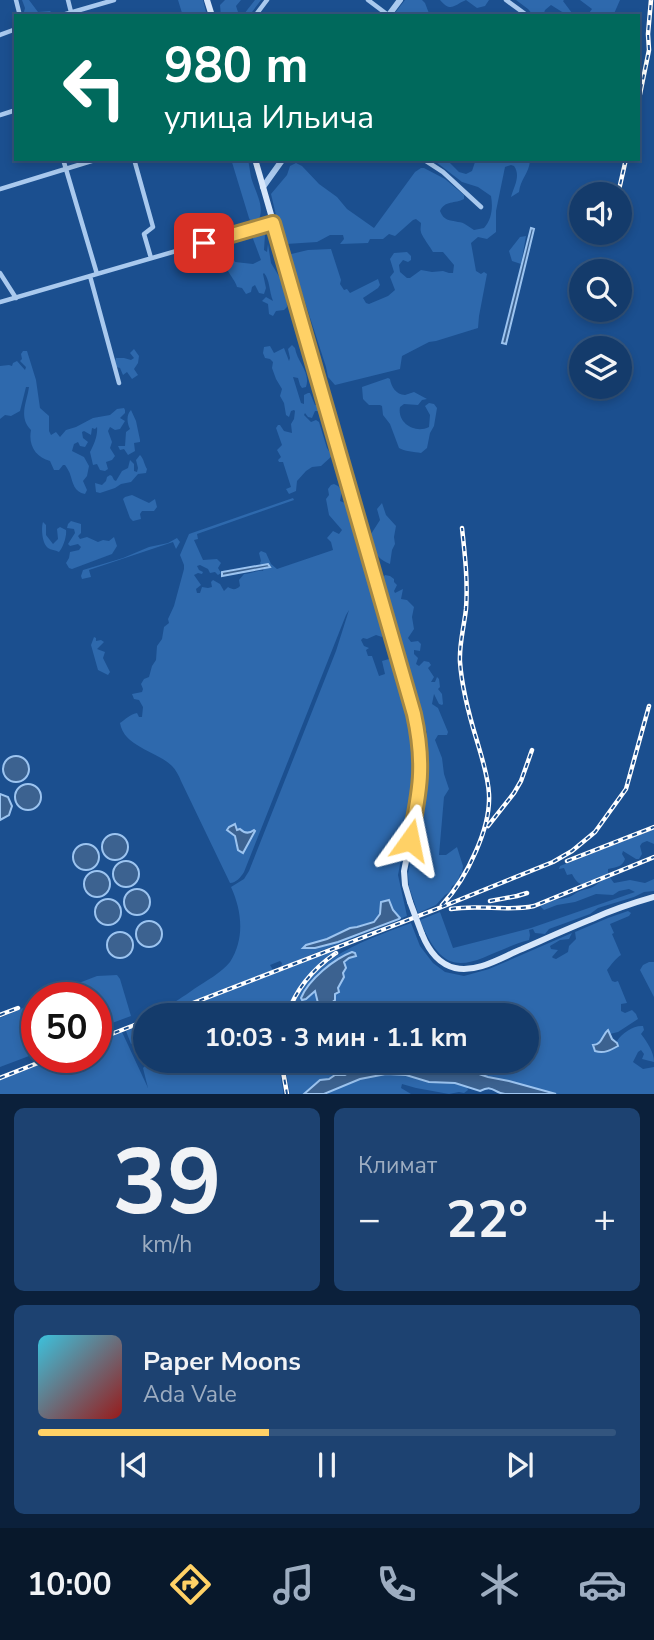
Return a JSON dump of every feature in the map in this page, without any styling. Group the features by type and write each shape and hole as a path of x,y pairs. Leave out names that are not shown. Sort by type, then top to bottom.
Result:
{"main road":[{"path":"256,161 414,714 421,766 417,808 404,871 405,885 422,934 434,954 445,964 456,968 471,968 654,897"}],"street":[{"path":"68,0 71,12"},
{"path":"65,14 114,0"},
{"path":"368,0 386,14"},
{"path":"506,0 525,14"},
{"path":"63,161 97,274"},
{"path":"0,189 91,161"},
{"path":"135,161 153,227 144,234 151,258"},
{"path":"263,187 282,161"},
{"path":"426,161 443,172 481,207"},
{"path":"0,302 273,223"},
{"path":"0,273 16,298"},
{"path":"90,276 119,383"}],"shaded area":[{"path":"22,0 29,0 38,12 52,13 24,14 25,8"},
{"path":"178,0 203,0 206,14 182,13"},
{"path":"225,0 241,0 236,6 238,12 244,14 221,14 220,5"},
{"path":"255,0 261,0 250,14 244,14"},
{"path":"405,0 422,0 429,14 395,14"},
{"path":"440,0 466,0 450,7"},
{"path":"466,0 489,0 485,6 477,8"},
{"path":"516,0 564,0 572,13 565,14 551,5 544,14 532,14"},
{"path":"580,0 620,0 614,14 588,14 592,9"},
{"path":"232,161 248,161 261,210 258,221 251,222"},
{"path":"435,161 448,161 459,172 466,174 472,171 475,161 530,161 519,192 511,197 517,174 514,166 505,167 496,211 496,232 487,239 478,237 471,243 476,271 487,274 478,328 429,342 402,356 400,369 335,385 328,377 295,271 287,255 308,250 331,249 344,290 347,289 350,293 378,279 378,288 363,298 369,304 395,290 390,277 394,272 390,259 394,253 407,252 411,256 411,260 403,260 399,265 400,272 407,278 421,270 453,273 454,265 443,252 433,252 421,234 421,223 416,219 395,236 389,234 383,239 370,239 368,243 340,244 344,239 343,235 330,235 317,242 286,244 279,228 271,194 287,175 290,166 296,163 337,197 347,209 374,228 415,172 424,168 445,179 464,195 464,199 442,208 440,211 443,217 474,230 484,228 491,213 491,196 478,187 462,182"},
{"path":"531,228 534,229 506,344 502,343"},
{"path":"262,231 265,234 264,250 267,252 268,244 271,263 286,284 287,307 276,311 273,316 269,314 268,304 262,301 266,297 273,301 264,273 264,294 259,293 255,285 251,292 246,294 242,288 237,287 228,271 222,248 231,241 233,245 230,252 235,262 253,264 261,260 252,236"},
{"path":"526,236 521,264 512,261 509,251 520,237"},
{"path":"292,345 307,377 306,387 302,388 298,378 293,377 301,403 304,404 304,395 310,393 315,405 323,407 321,411 315,411 312,418 305,413 304,415 311,422 319,422 332,456 321,466 306,471 297,481 296,491 289,494 286,489 291,487 283,462 278,460 281,457 277,450 282,445 276,428 280,425 284,431 292,433 291,424 295,411 291,411 289,417 286,415 280,396 282,389 272,368 273,362 265,358 263,353 264,347 270,346 274,353 284,348 289,361 288,349"},
{"path":"134,349 139,356 134,369 138,375 132,379 127,372 123,375 120,368 116,367 115,361 116,358 131,360 134,358 130,353"},
{"path":"23,351 27,351 36,380 40,408 49,416 51,435 56,432 60,437 66,430 93,418 110,415 117,409 125,410 120,418 125,421 120,429 110,427 108,431 112,442 110,448 115,456 106,462 108,469 105,471 100,470 97,464 93,465 90,452 97,427 92,428 91,435 82,432 83,438 88,442 85,447 78,442 74,444 72,451 84,457 89,466 83,481 87,490 85,494 76,489 65,465 54,470 50,461 34,450 31,430 24,415 29,387 26,387 20,411 0,419 0,366 12,366 17,361 25,370 26,367 20,361"},
{"path":"388,378 394,390 399,393 405,395 414,392 427,399 418,405 404,404 400,407 401,418 408,426 418,429 429,427 430,415 425,406 429,403 437,408 427,448 421,453 399,448 390,424 383,415 382,406 369,405 363,399 362,387"},
{"path":"131,410 140,442 134,443 135,451 128,455 118,446 125,446 126,432 130,429 128,417"},
{"path":"140,455 147,469 146,473 138,474 131,482 96,492 95,483 102,485 110,475 116,481 122,471 128,468 130,460 137,472 136,460"},
{"path":"334,484 338,486 342,491 340,501 350,507 385,632 382,637 376,635 361,640 364,646 369,648 366,650 368,656 372,656 379,676 385,674 382,661 389,659 395,663 414,734 415,786 398,875 407,916 402,918 397,915 389,900 381,903 380,914 374,922 350,928 306,945 304,949 360,934 355,937 281,967 280,961 270,965 273,970 188,1003 172,1003 222,970 235,953 240,925 238,906 231,887 244,879 249,871 336,651 349,610 244,872 234,882 230,883 175,769 128,738 120,723 137,713 142,717 143,707 132,694 142,692 141,684 149,677 156,660 157,646 162,639 164,627 169,623 184,569 180,555 189,534 293,498 294,500 197,534 198,539 194,540 203,560 217,559 221,563 218,568 221,573 210,573 208,569 197,566 203,572 194,575 201,585 196,589 197,593 200,593 202,587 212,587 213,580 220,584 224,591 228,587 236,589 240,586 239,580 244,574 263,571 259,553 261,551 266,553 271,564 277,569 333,550 327,538 333,531 339,534 342,530 329,515 326,499 329,495 328,489","holes":["234,825 237,830 247,832 254,830 255,833 244,852 238,850 235,836 227,830"]},
{"path":"132,495 149,503 155,499 157,507 154,511 142,511 141,519 133,521 123,499"},
{"path":"382,503 386,515 396,526 390,564 377,555 371,534 380,520 377,509"},
{"path":"71,521 81,524 81,533 78,536 80,539 87,537 98,542 109,541 114,537 117,546 112,554 69,568 66,563 70,552 81,547 78,544 68,544 75,533 74,529 67,528"},
{"path":"43,522 46,525 46,535 53,544 58,539 57,529 60,527 66,530 59,552 48,548 44,543"},
{"path":"177,538 180,542 176,549 173,542 89,570 91,577 82,579 83,570"},
{"path":"268,564 270,567 222,576 222,572"},
{"path":"385,575 394,579 397,585 395,593 403,589 401,599 407,600 414,607 414,629 408,638 411,642 418,641 421,644 420,651 414,650 418,658 416,664 419,666 424,661 429,662 431,665 428,668 434,677 431,682 435,682 437,677 439,679 438,689 442,694 443,704 439,704 434,694 432,704 438,708 448,732 447,735 438,735 435,740 449,789 444,797 439,855 446,855 457,847 463,866 462,874 450,892 436,905 418,913 409,887 408,874 426,787 427,732 383,587 382,579"},
{"path":"94,637 96,641 104,642 97,649 105,652 103,658 110,672 108,675 98,670 91,645"},
{"path":"16,756 25,760 29,769 25,778 16,782 7,778 3,769 7,760"},
{"path":"28,784 37,788 41,797 37,806 28,810 19,806 15,797 19,788"},
{"path":"0,794 8,797 12,806 9,815 0,820"},
{"path":"235,824 237,830 255,831 243,853 238,850 235,836 227,830"},
{"path":"654,829 654,844 647,841 642,843 639,859 623,851 624,862 608,869 608,875 614,883 630,880 645,883 654,879 654,891 598,908 590,914 549,929 545,934 529,930 529,940 466,963 454,962 442,956 420,920 440,912 453,948 531,928 635,892 629,889 613,895 596,894 544,910 540,905 593,887 601,881 578,883 572,874 567,875 564,868 559,869 560,866"},
{"path":"115,834 124,838 128,847 124,856 115,860 106,856 102,847 106,838"},
{"path":"86,844 95,848 99,857 95,866 86,870 77,866 73,857 77,848"},
{"path":"126,861 135,865 139,874 135,883 126,887 117,883 113,874 117,865"},
{"path":"97,871 106,875 110,884 106,893 97,897 88,893 84,884 88,875"},
{"path":"137,889 146,893 150,902 146,911 137,915 128,911 124,902 128,893"},
{"path":"108,899 117,903 121,912 117,921 108,925 99,921 95,912 99,903"},
{"path":"389,900 399,919 338,942 303,948 350,928 374,922 380,914 381,902"},
{"path":"628,911 631,913 610,924 621,955 607,970 612,981 618,981 627,1003 621,1004 621,1011 625,1013 632,1010 638,1019 618,1032 610,1034 607,1030 600,1042 593,1045 593,1049 603,1052 612,1050 625,1032 643,1026 641,1034 648,1044 654,1062 642,1059 644,1054 641,1050 633,1062 643,1069 654,1067 654,1094 556,1094 476,1073 539,1073 539,1003 330,1003 335,1000 335,994 344,977 344,962 352,952 319,974 304,992 306,999 315,991 318,1003 295,1003 309,979 338,955 355,945 411,923 420,946 433,963 445,972 464,976 489,969 572,933 569,939 560,940 550,946 551,949 558,950 552,957 556,959 568,952 569,946 576,939 575,932"},
{"path":"149,921 158,925 162,934 158,943 149,947 140,943 136,934 140,925"},
{"path":"120,932 129,936 133,945 129,954 120,958 111,954 107,945 111,936"},
{"path":"334,950 335,952 305,979 290,1003 199,1003"},
{"path":"352,952 356,956 344,962 344,977 338,988 339,992 335,994 335,1000 331,1003 318,1003 315,991 302,1000 305,991 316,977"},
{"path":"649,962 654,962 654,997 640,970"},
{"path":"117,975 131,1016 112,1023 112,982 81,982 97,976"},
{"path":"21,1009 21,1059 0,1067 0,1018"},
{"path":"133,1028 131,1044 126,1031"},
{"path":"608,1030 618,1046 604,1052 595,1051 593,1045 600,1042"},
{"path":"122,1032 133,1056 133,1073 141,1073 148,1088 144,1073 280,1073 283,1094 0,1094 0,1080 21,1072 112,1073 112,1036"},
{"path":"286,1073 347,1073 320,1080 304,1094 290,1094"},
{"path":"348,1073 476,1073 556,1094 505,1094 491,1089 480,1091 455,1083 429,1082 406,1075 386,1074 360,1079 324,1094 304,1094 320,1080"},
{"path":"386,1074 406,1075 427,1082 455,1083 467,1087 468,1090 464,1093 449,1094 402,1084 401,1088 411,1094 324,1094 360,1079"}],"railway":[{"path":"640,94 649,50 651,0"},
{"path":"621,182 626,161"},
{"path":"442,905 473,859 484,830 489,801 486,774 464,692 460,662 467,589 462,528"},
{"path":"193,1003 439,908 553,862 572,851 595,832 626,789 649,706"},
{"path":"488,826 521,781 532,750"},
{"path":"567,861 654,827"},
{"path":"451,909 534,906 654,857"},
{"path":"490,901 527,893"},
{"path":"292,1003 320,965 336,953"},
{"path":"0,1015 18,1008"},
{"path":"112,1034 133,1026"},
{"path":"0,1078 21,1070"},
{"path":"283,1073 287,1094"}],"route":[{"path":"204,243 273,223 414,714 421,781 410,840"}]}
